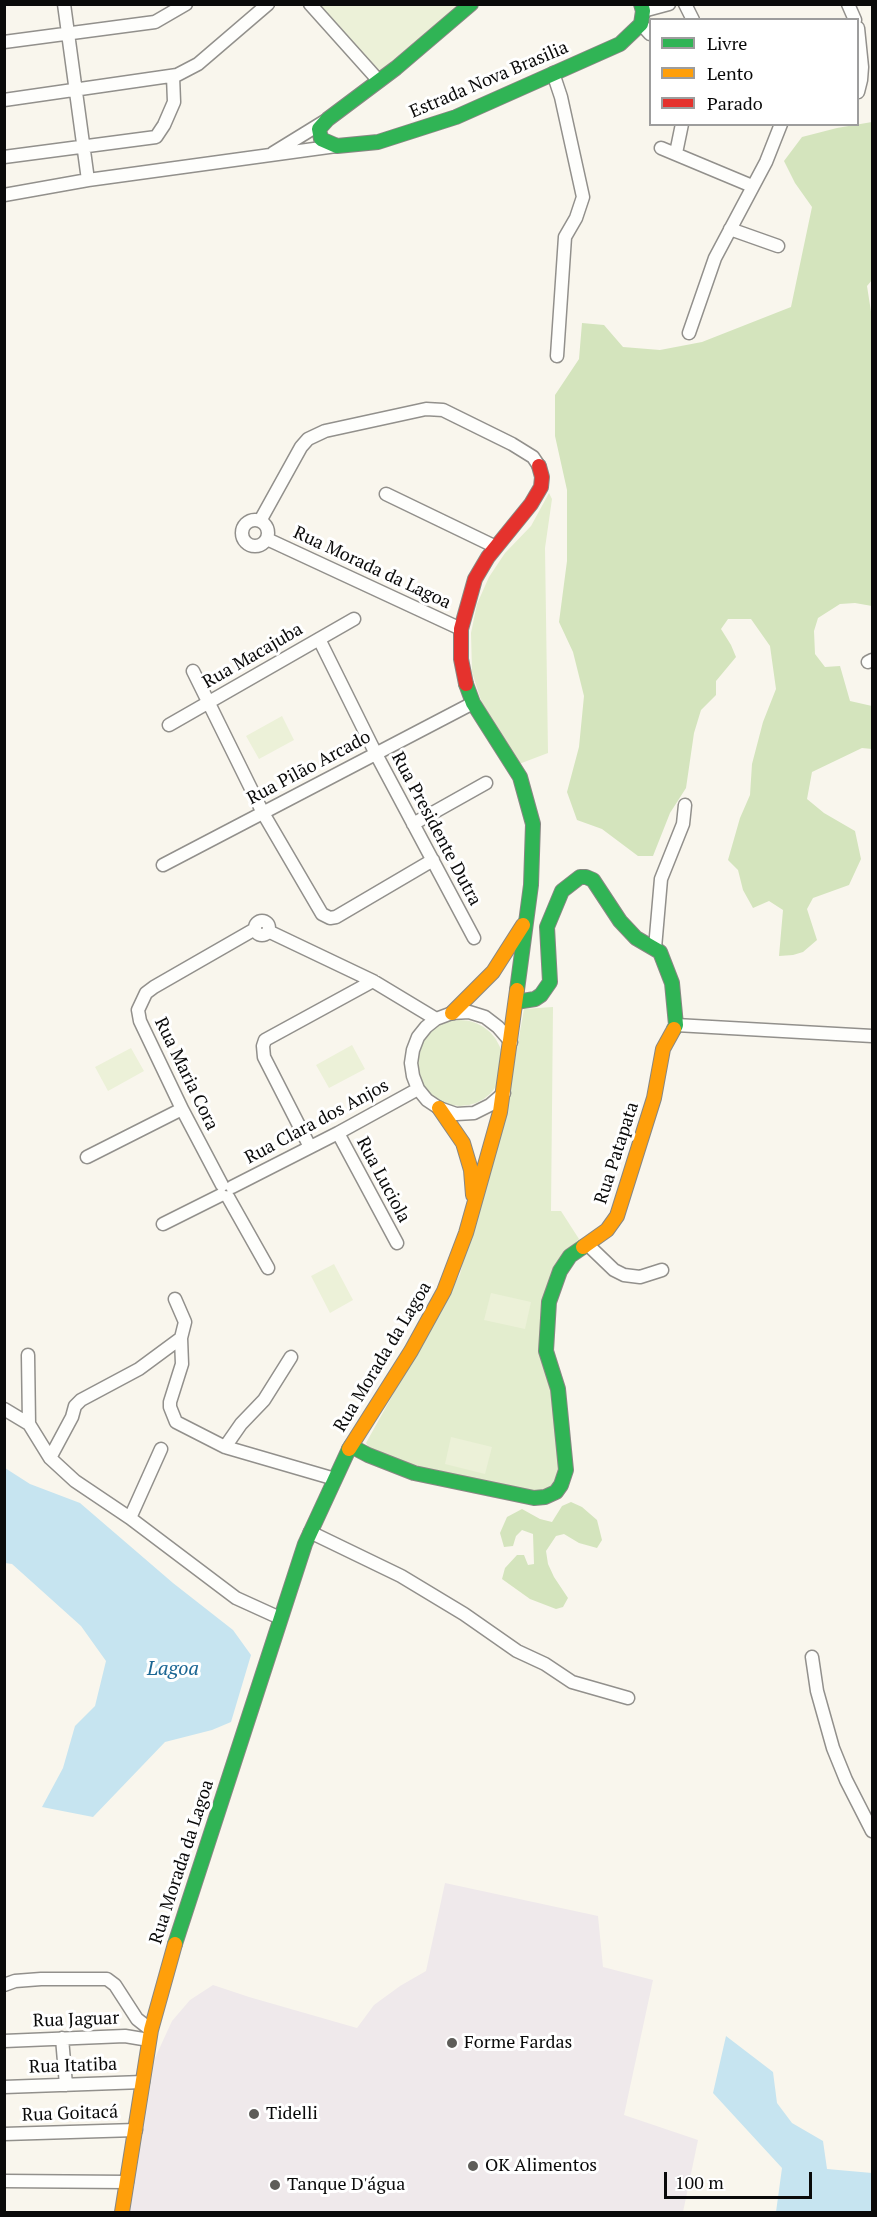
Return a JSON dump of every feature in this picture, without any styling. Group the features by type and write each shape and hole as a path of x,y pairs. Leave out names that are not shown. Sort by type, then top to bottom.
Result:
{"street":[{"path":"64,4 88,180"},
{"path":"4,42 156,22 186,4"},
{"path":"4,100 173,76 198,64 268,4"},
{"name":"Estrada Nova Brasilia","path":"270,155 328,118 379,81 471,4"},
{"path":"644,18 669,4"},
{"path":"685,4 692,18"},
{"path":"848,4 854,18"},
{"path":"310,5 379,81"},
{"name":"Estrada Nova Brasilia","path":"4,195 88,180 378,142 434,126 620,44 628,38 644,18"},
{"path":"859,36 864,84"},
{"path":"553,73 583,197 576,218 565,237 557,356"},
{"path":"4,157 156,137 174,102 173,76"},
{"path":"328,118 321,125 319,134 323,142 338,146"},
{"path":"676,153 682,126"},
{"path":"689,333 715,258 771,151 780,126"},
{"path":"661,148 752,186"},
{"path":"729,229 778,246"},
{"name":"Rua Morada da Lagoa","path":"122,2212 150,2035 170,1958 310,1532 351,1446 430,1318 456,1264 474,1208 504,1093 533,847 533,824 520,777 473,703 464,677 461,659 461,629 475,579 488,557 531,504 541,487 542,477 533,457 513,444 443,411 426,409 325,431 308,439 301,447 260,521"},
{"path":"386,494 496,547"},
{"path":"254,520 260,521 268,528 267,539 254,547 244,541 242,530 245,525 254,520"},
{"name":"Rua Morada da Lagoa","path":"267,539 461,629"},
{"name":"Rua Macajuba","path":"169,725 354,619"},
{"name":"Rua Presidente Dutra","path":"319,639 376,754 474,938"},
{"path":"193,671 263,813 319,911 326,917 336,917 433,860"},
{"name":"Rua Pilão Arcado","path":"162,865 473,703"},
{"path":"413,824 486,783"},
{"path":"655,948 661,879 683,824 685,805"},
{"path":"516,1002 535,999 550,982 547,927 562,891 580,877 593,880 620,921 636,938 660,952 672,983 676,1025 873,1036"},
{"path":"452,1012 493,972 526,919"},
{"name":"Rua Maria Cora","path":"268,1268 182,1109 140,1021 138,1010 141,1001 154,987 255,929 261,935 268,931 373,981"},
{"path":"310,1147 264,1057 265,1040 373,981 436,1018"},
{"path":"504,1093 490,1106 474,1113 456,1114 439,1108 427,1100 418,1089 411,1063 418,1037 426,1027 436,1018 452,1012 469,1012 485,1017 498,1027 511,1042"},
{"name":"Rua Patapata","path":"351,1446 414,1473 534,1498 545,1497 556,1492 566,1470 558,1389 546,1351 549,1302 565,1263 578,1249 588,1245 607,1230 616,1216 654,1098 663,1049 676,1025"},
{"name":"Rua Clara dos Anjos","path":"163,1224 418,1089"},
{"path":"439,1108 456,1130 468,1156 474,1208"},
{"path":"87,1157 182,1109"},
{"name":"Rua Luciola","path":"338,1133 397,1243"},
{"path":"588,1245 614,1270 624,1275 640,1277 662,1270"},
{"path":"174,1299 185,1322 181,1338 182,1364 170,1402 176,1422 225,1447 335,1479"},
{"path":"50,1458 72,1417 75,1406 81,1400 139,1369 181,1338"},
{"path":"28,1355 29,1424"},
{"path":"225,1447 241,1424 264,1400 291,1357"},
{"path":"4,1409 29,1424 50,1458 75,1481 130,1518 236,1598 280,1618"},
{"path":"130,1518 162,1449"},
{"path":"310,1532 401,1576 464,1614 517,1651 545,1664 572,1682 628,1698"},
{"path":"812,1657 817,1690 833,1748 846,1780 873,1832"},
{"path":"4,1985 41,1979 108,1979 115,1985 136,2019 150,2035"},
{"name":"Rua Jaguar","path":"4,2041 150,2035"},
{"path":"62,2038 66,2085"},
{"name":"Rua Itatiba","path":"4,2086 143,2082"},
{"name":"Rua Goitacá","path":"4,2134 136,2130"},
{"path":"4,2181 127,2182"}],"shaded area":[{"path":"445,1883 598,1916 603,1967 653,1980 624,2115 698,2140 683,2212 130,2212 155,2058 172,2021 190,2000 213,1985 357,2028 374,2005 426,1971"}],"green space":[{"path":"307,5 459,5 370,79"},
{"path":"872,122 872,280 867,286 872,318 872,606 855,603 840,604 818,618 814,631 815,654 825,667 840,666 850,701 872,706 872,749 862,748 812,772 807,799 824,813 855,831 861,859 849,885 813,898 807,909 817,940 803,952 779,956 783,910 769,901 753,908 743,890 738,870 728,860 740,818 750,795 752,764 763,722 776,689 770,646 751,619 728,619 721,629 736,657 716,681 716,695 701,710 694,733 686,788 670,813 653,856 638,856 602,829 577,820 567,792 579,747 584,696 573,652 559,622 567,561 567,490 555,436 555,395 579,359 582,323 604,325 623,347 660,350 702,342 791,307 812,207 795,183 784,161 802,137"},
{"path":"549,493 552,499 545,548 548,753 519,764 484,710 472,672 471,633 477,604 489,577 505,553 531,526"},
{"path":"282,716 294,740 259,759 246,736"},
{"path":"553,1007 551,1211 561,1211 579,1239 557,1266 545,1305 556,1389 559,1474 552,1486 542,1494 413,1467 373,1454 366,1443 460,1274 512,1076 524,1009"},
{"path":"460,1020 484,1027 496,1039 503,1063 496,1087 484,1099 460,1106 436,1099 424,1087 417,1063 424,1039 436,1027"},
{"path":"352,1045 365,1069 329,1088 316,1065"},
{"path":"131,1048 144,1071 108,1091 95,1067"},
{"path":"334,1264 353,1300 330,1313 311,1276"},
{"path":"491,1293 531,1302 525,1329 484,1320"},
{"path":"451,1437 492,1447 485,1474 445,1464"},
{"path":"571,1502 582,1507 597,1520 602,1540 597,1548 579,1543 564,1534 556,1536 546,1551 548,1564 554,1577 568,1598 563,1607 556,1609 530,1599 502,1579 505,1568 517,1555 524,1555 528,1565 534,1564 533,1534 522,1530 516,1536 513,1546 504,1547 500,1533 507,1517 522,1509 540,1519 552,1522 562,1506"}],"water":[{"name":"Lagoa","path":"5,1468 30,1484 80,1503 173,1583 233,1630 251,1655 231,1722 212,1730 165,1742 93,1817 42,1807 63,1768 75,1726 95,1706 106,1661 81,1626 12,1564 5,1563"},
{"path":"726,2036 773,2072 777,2103 792,2123 823,2141 827,2169 872,2173 872,2212 776,2212 782,2168 713,2093"}],"traffic: fast":[{"path":"471,4 396,68 328,119 319,129 321,139 337,146 378,142 456,117 620,44 641,24 643,11 641,4"},
{"path":"466,684 473,703 520,777 533,824 531,885 517,990"},
{"path":"516,1002 535,999 541,995 550,982 547,927 562,891 580,877 586,877 593,880 620,921 636,938 660,952 672,983 676,1025 674,1029"},
{"path":"351,1446 414,1473 534,1498 545,1497 556,1492 566,1470 558,1389 546,1351 549,1302 560,1271 570,1256 583,1247"},
{"path":"175,1944 305,1544 349,1449"}],"traffic: slow":[{"path":"452,1013 493,972 523,925"},
{"path":"349,1449 411,1351 444,1291 466,1233 500,1112 517,990"},
{"path":"583,1247 607,1230 617,1216 654,1098 663,1049 674,1029"},
{"path":"439,1108 463,1143 471,1170 473,1195"},
{"path":"122,2212 151,2030 175,1944"}],"traffic: jam":[{"path":"466,684 461,659 461,629 475,579 488,557 531,504 541,487 542,477 539,466"}],"place":[{"name":"Forme Fardas","path":"452,2043"},
{"name":"Tidelli","path":"254,2114"},
{"name":"OK Alimentos","path":"473,2166"},
{"name":"Tanque D'água","path":"275,2185"}]}
